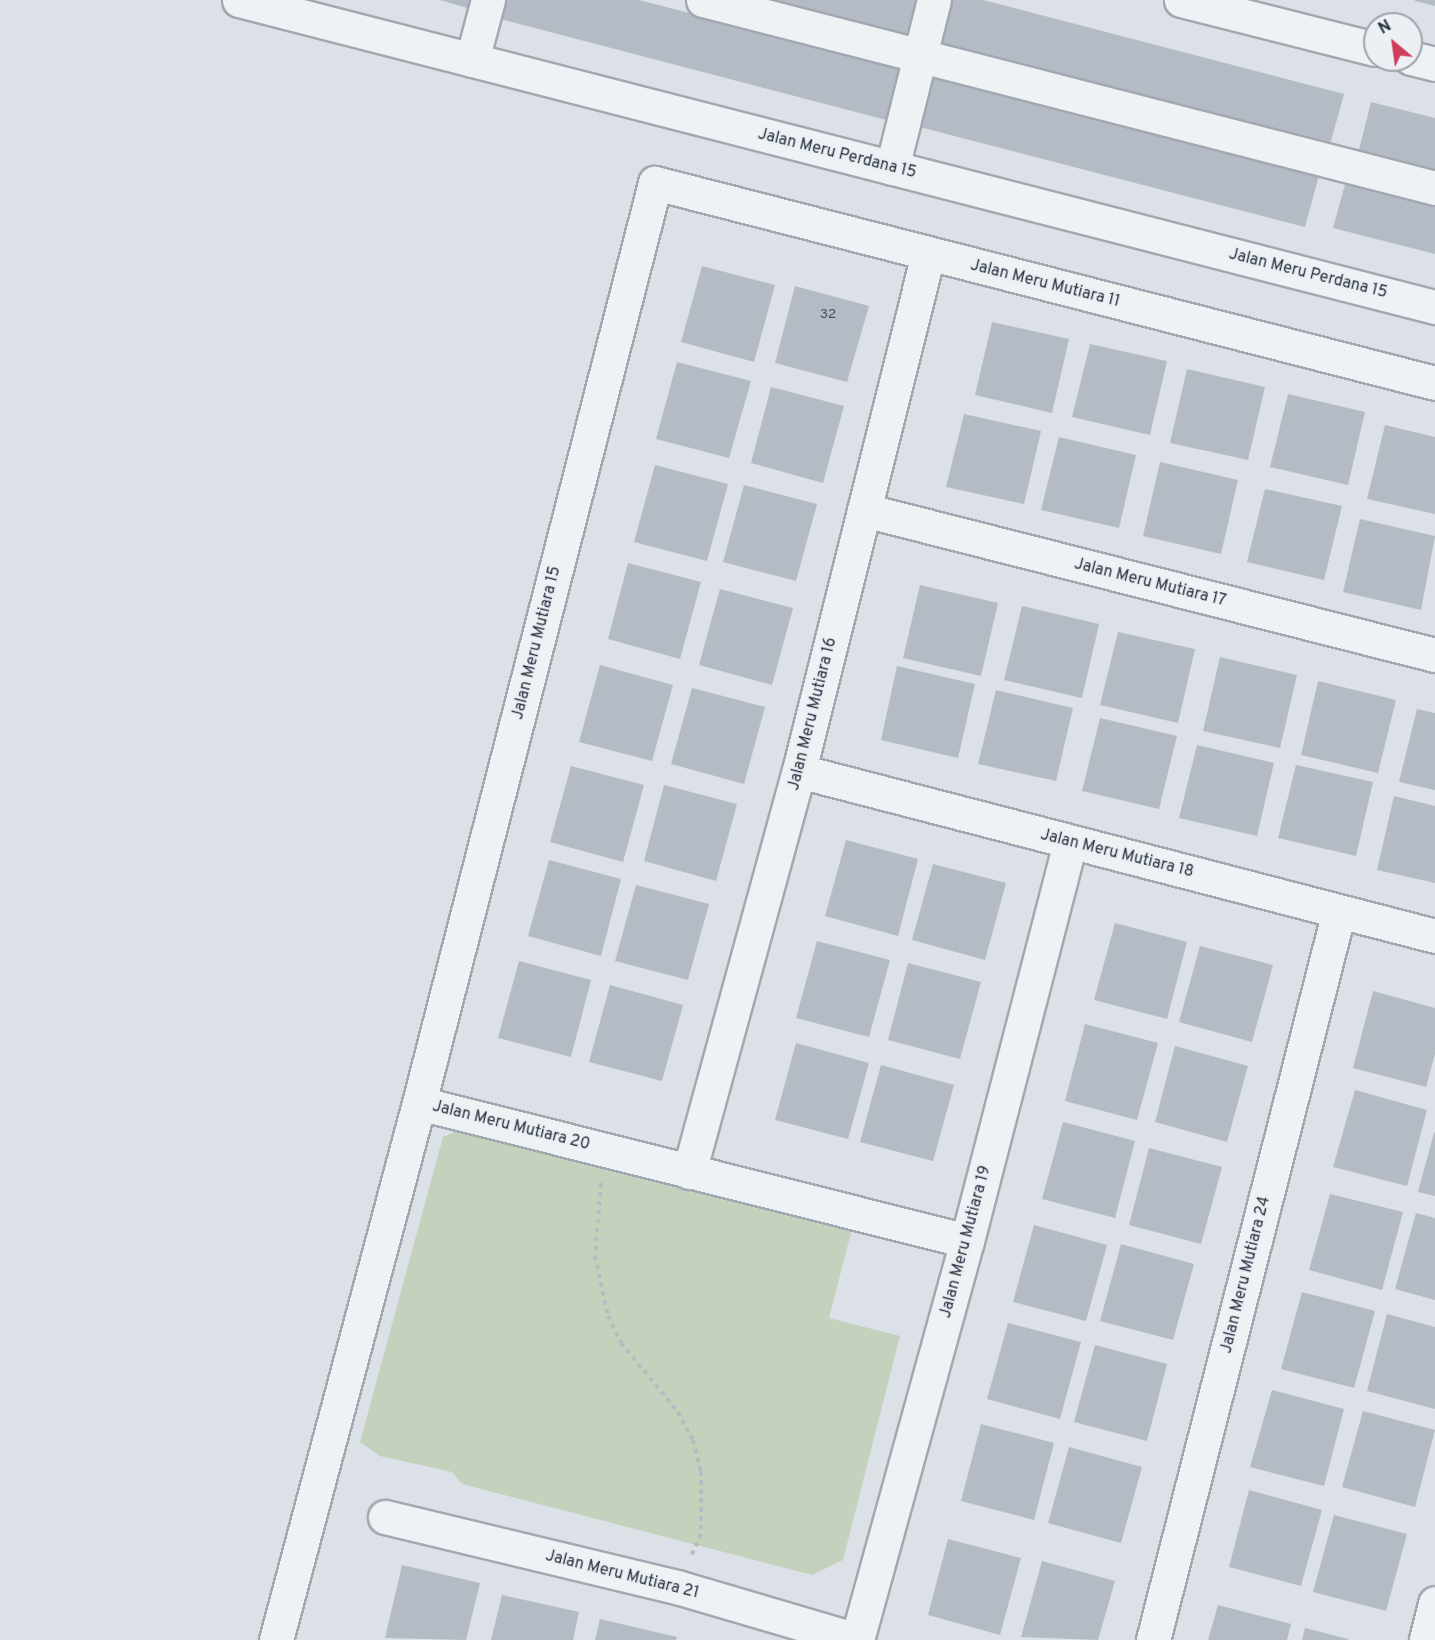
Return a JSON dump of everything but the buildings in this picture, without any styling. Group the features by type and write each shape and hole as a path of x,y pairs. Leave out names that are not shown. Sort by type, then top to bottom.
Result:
{"street":[{"name":"Jalan Meru Perdana 15","path":"239,0 1435,307"},
{"path":"472,60 488,0"},
{"path":"703,0 1435,188"},
{"path":"891,168 934,0"},
{"path":"1181,0 1363,46"},
{"name":"Jalan Meru Mutiara 11","path":"655,183 1435,383"},
{"name":"Jalan Meru Mutiara 15","path":"419,1103 655,183"},
{"name":"Jalan Meru Mutiara 16","path":"688,1172 799,771 928,254"},
{"name":"Jalan Meru Mutiara 17","path":"864,510 1435,655"},
{"name":"Jalan Meru Mutiara 18","path":"799,771 1435,936"},
{"name":"Jalan Meru Mutiara 19","path":"857,1640 967,1241 1070,843"},
{"name":"Jalan Meru Mutiara 24","path":"1153,1640 1339,911"},
{"name":"Jalan Meru Mutiara 20","path":"276,1640 419,1103 967,1241"},
{"name":"Jalan Meru Mutiara 21","path":"385,1517 677,1587 857,1640"},
{"path":"1426,1640 1435,1603"}],"path":[{"path":"602,1149 595,1256 599,1286 621,1344 683,1421 693,1440 701,1471 701,1534 677,1587"}],"green space":[{"path":"465,1128 853,1225 829,1318 900,1336 843,1560 812,1575 462,1484 452,1472 380,1456 360,1442 443,1137"}]}
